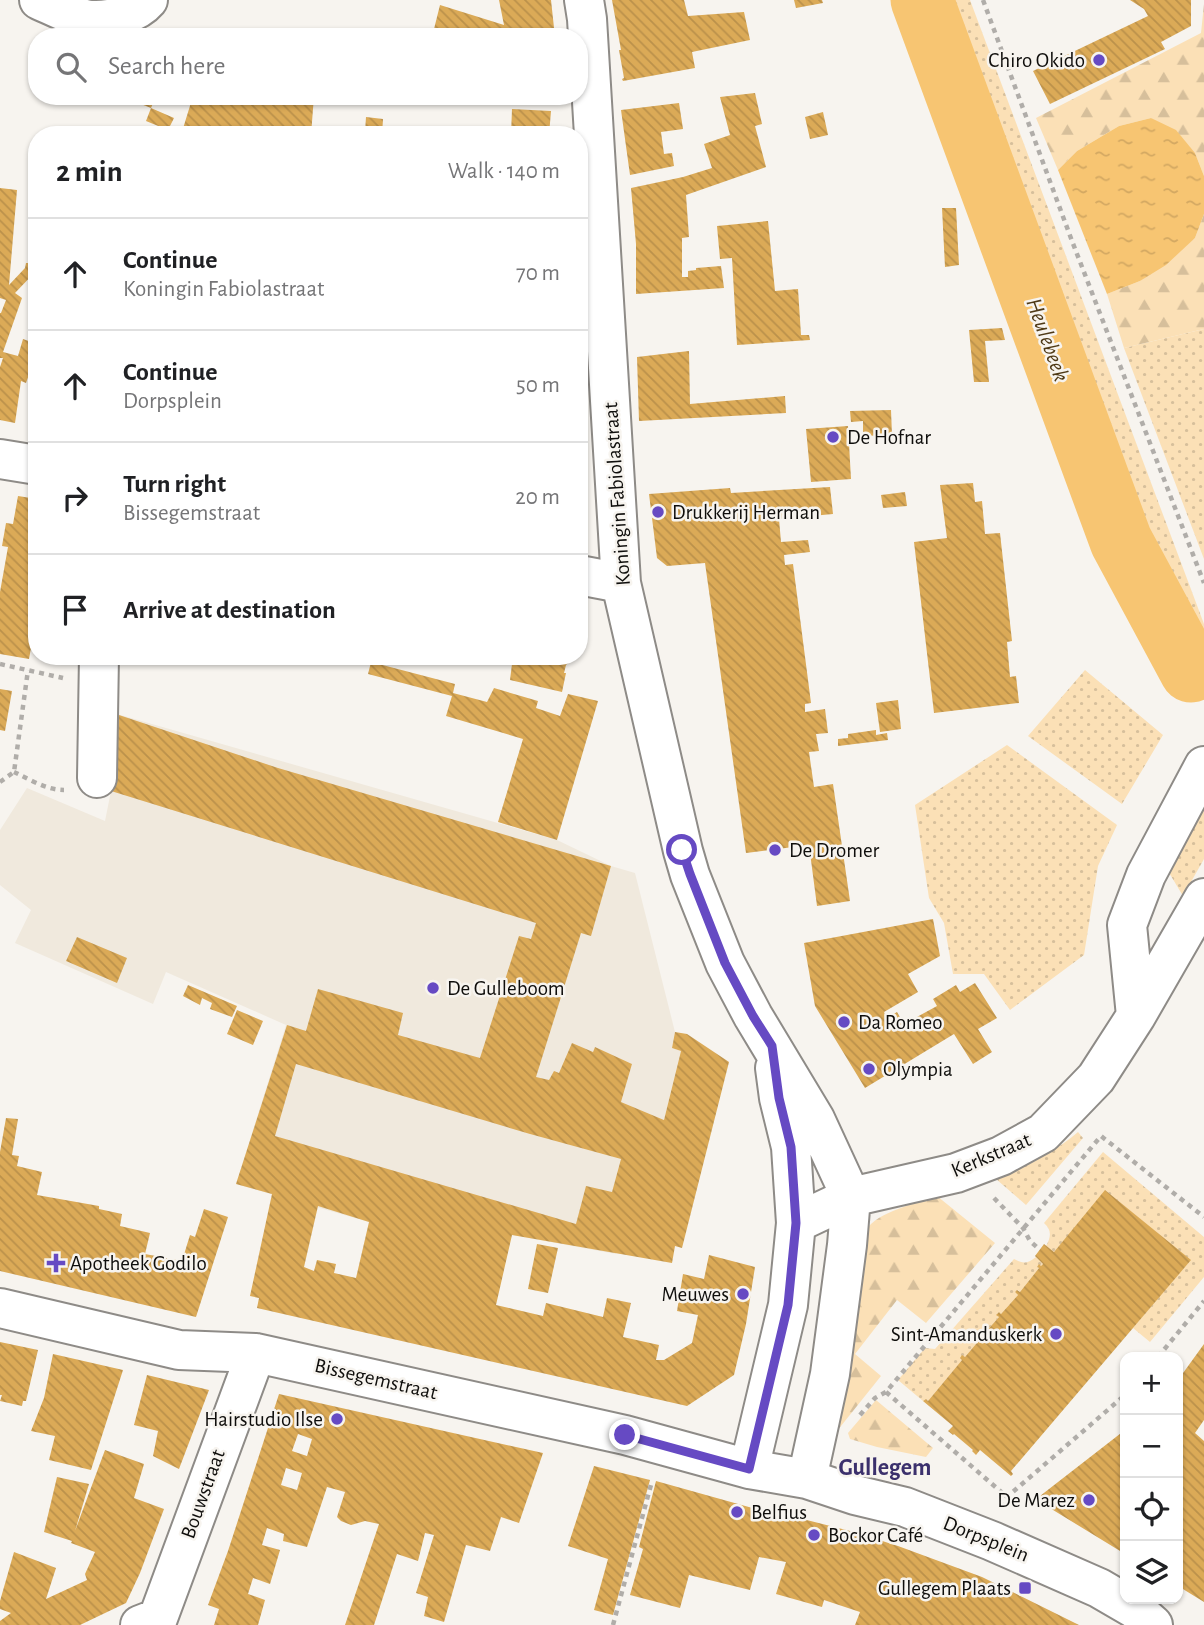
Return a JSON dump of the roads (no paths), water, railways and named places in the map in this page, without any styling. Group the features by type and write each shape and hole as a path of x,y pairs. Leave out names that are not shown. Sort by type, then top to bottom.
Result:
{"street":[{"path":"39,0 90,21 129,15 148,0"},
{"name":"Koningin Fabiolastraat","path":"584,0 587,28"},
{"name":"Koningin Fabiolastraat","path":"587,105 621,583 682,850 725,963 753,1016 815,1119 851,1197"},
{"path":"0,459 28,464"},
{"path":"588,577 621,583"},
{"path":"97,778 99,671"},
{"path":"1136,1016 1127,925 1146,875 1204,766"},
{"name":"Kerkstraat","path":"796,1223 851,1197 956,1173 1001,1156 1043,1133 1096,1078 1136,1016 1204,898"},
{"name":"Koningin Fabiolastraat","path":"772,1046 779,1098 791,1147 796,1223"},
{"path":"807,1479 830,1374 851,1197"},
{"path":"749,1469 788,1305 796,1223"},
{"name":"Bissegemstraat","path":"0,1308 179,1350 256,1353 625,1435 749,1469"},
{"name":"Bouwstraat","path":"140,1625 158,1618 256,1353"},
{"name":"Dorpsplein","path":"749,1469 807,1479 855,1495 905,1507 992,1541 1098,1588 1135,1609 1153,1625"}],"water":[{"path":"1151,118 1176,130 1195,153 1204,176 1204,214 1195,238 1166,265 1140,281 1107,294 1058,170 1077,151 1119,126"}],"waterway":[{"name":"Heulebeek","path":"922,0 1121,541 1191,671"}],"place":[{"name":"Chiro Okido","path":"1099,60"},
{"name":"De Hofnar","path":"833,437"},
{"name":"Drukkerij Herman","path":"658,512"},
{"name":"De Dromer","path":"775,850"},
{"name":"De Gulleboom","path":"433,988"},
{"name":"Da Romeo","path":"844,1022"},
{"name":"Olympia","path":"869,1069"},
{"name":"Apotheek Godilo","path":"56,1263"},
{"name":"Meuwes","path":"743,1294"},
{"name":"Sint-Amanduskerk","path":"1056,1334"},
{"name":"Hairstudio Ilse","path":"337,1419"},
{"name":"De Marez","path":"1089,1500"},
{"name":"Belfius","path":"737,1512"},
{"name":"Bockor Café","path":"814,1535"},
{"name":"Gullegem Plaats","path":"1025,1588"}],"district":[{"name":"Gullegem","path":"885,1468"}]}
